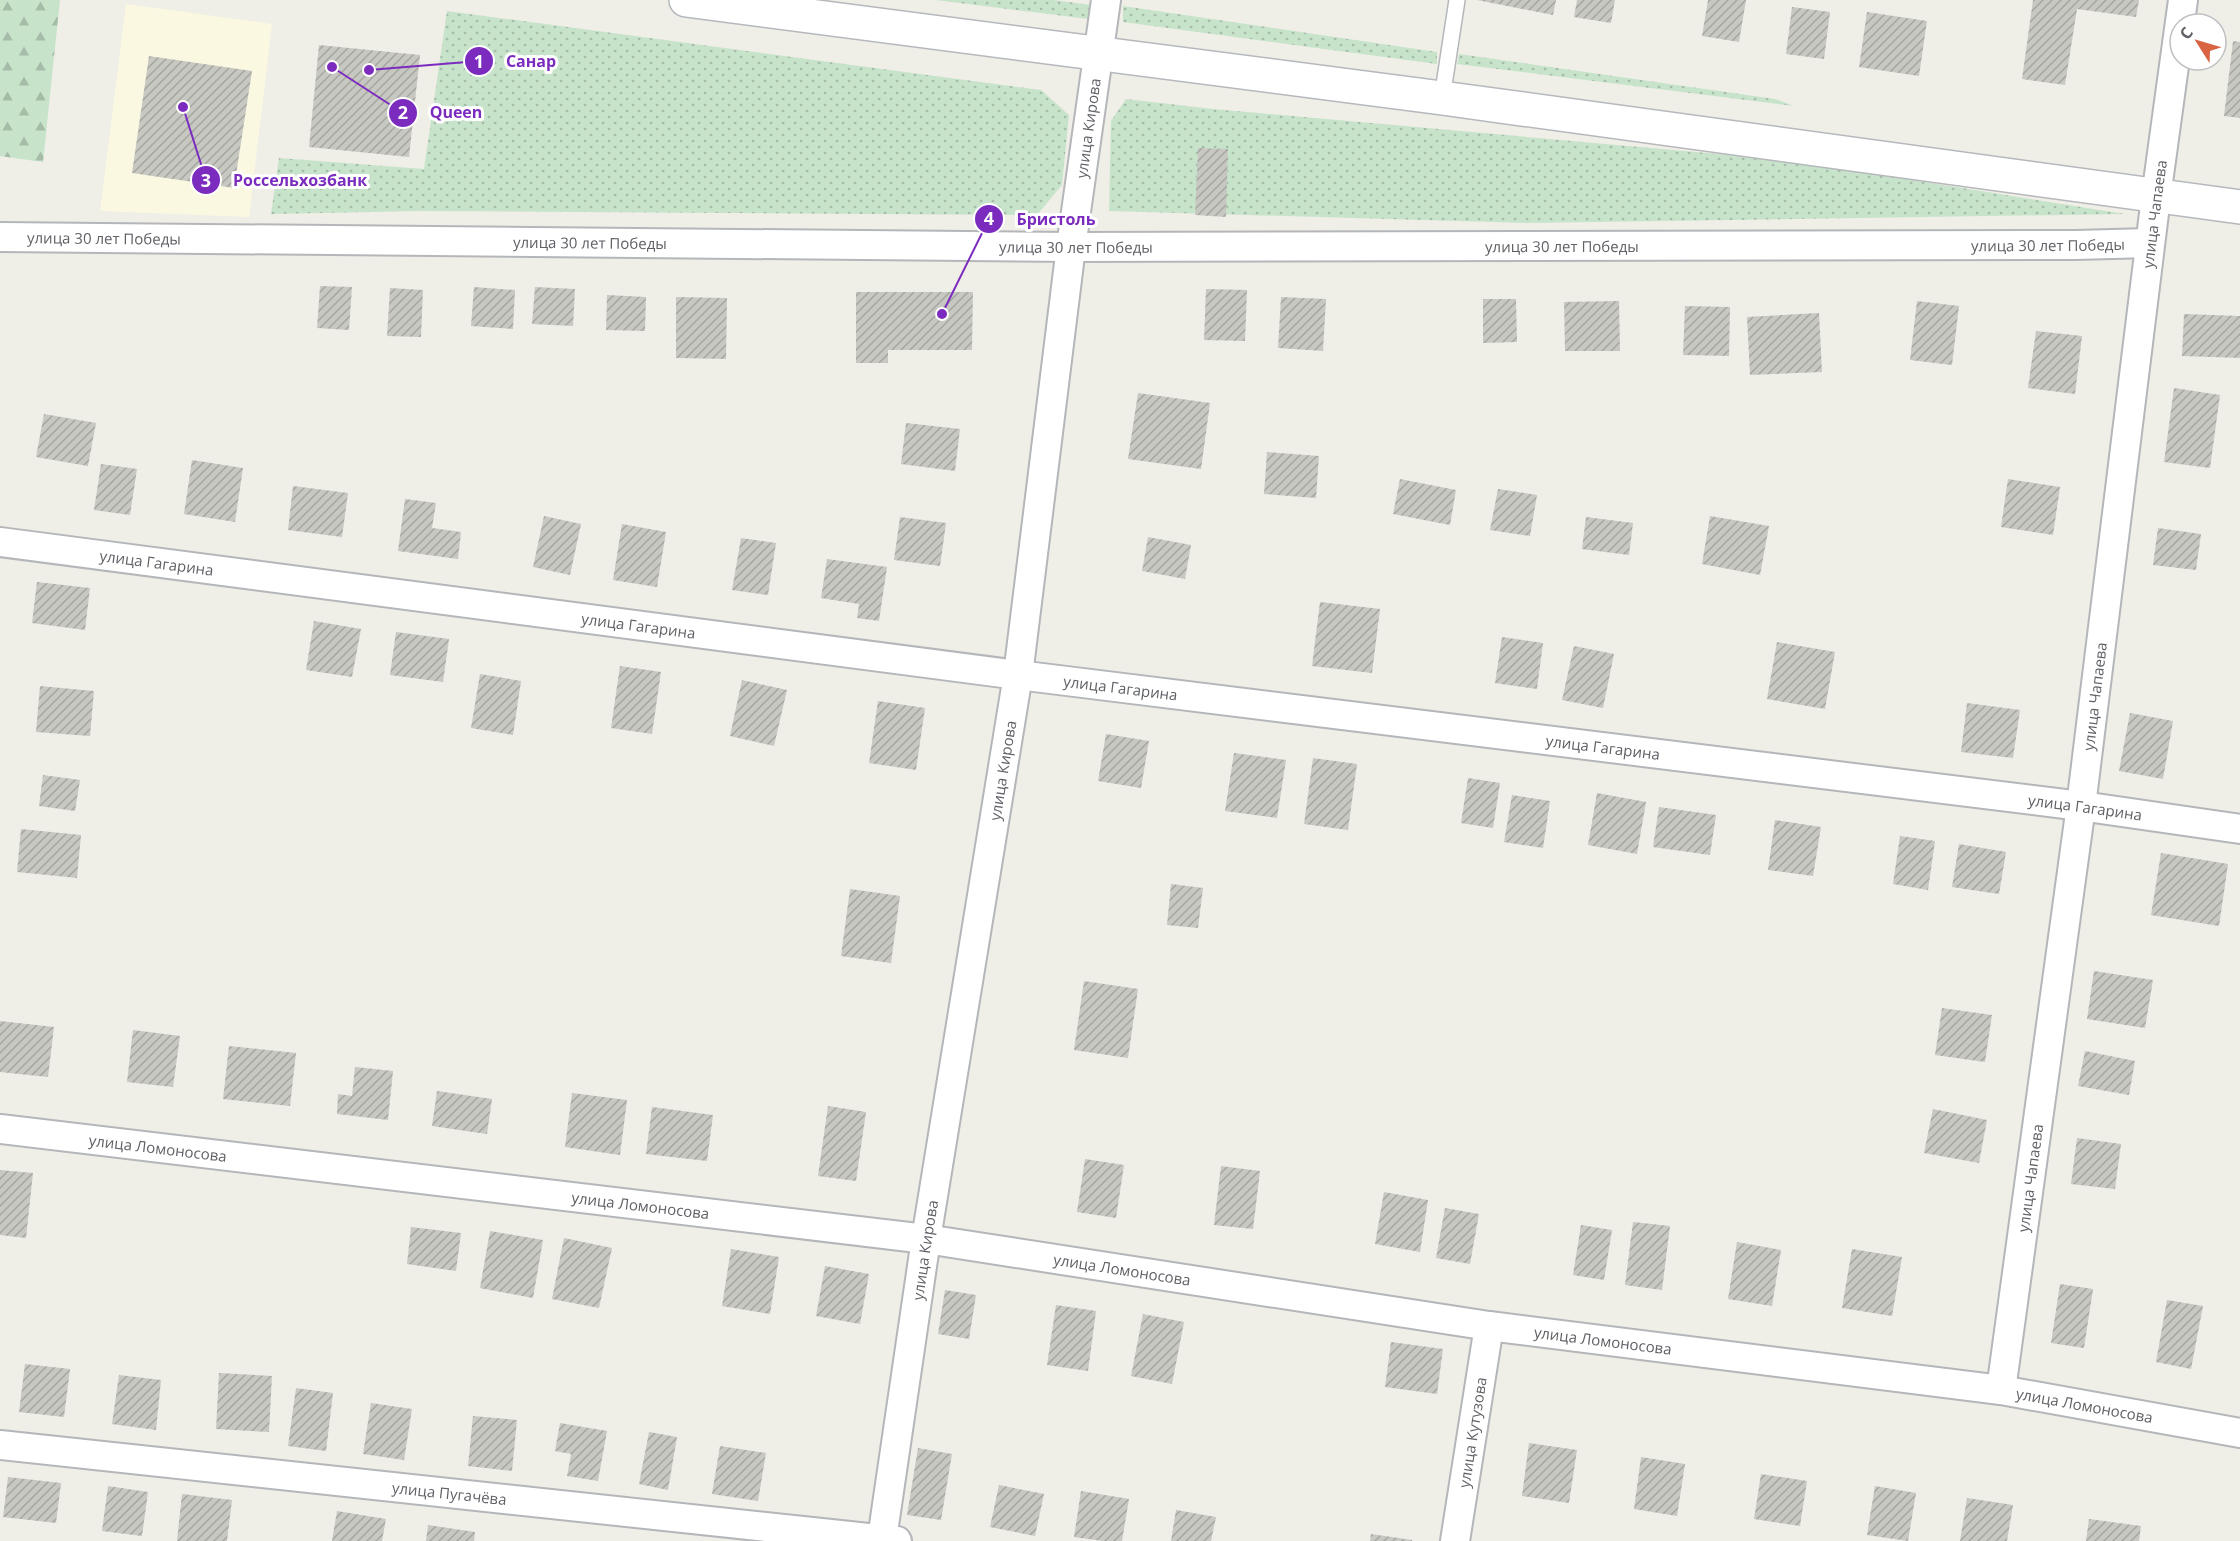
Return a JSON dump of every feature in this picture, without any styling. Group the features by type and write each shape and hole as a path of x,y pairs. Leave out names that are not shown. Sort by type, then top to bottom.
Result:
{"street":[{"path":"686,0 1442,98 2240,207"},
{"name":"улица Кирова","path":"889,1540 926,1239 1018,675 1071,247 1106,0"},
{"name":"улица Чапаева","path":"2001,1390 2081,806 2150,243 2183,0"},
{"name":"улица 30 лет Победы","path":"0,237 1071,247 2150,243"},
{"name":"улица Гагарина","path":"0,542 1018,675 2081,806 2240,829"},
{"name":"улица Ломоносова","path":"0,1130 926,1239 1489,1326 2001,1390 2240,1433"},
{"name":"улица Кутузова","path":"1455,1541 1489,1326"},
{"name":"улица Пугачёва","path":"0,1445 889,1540"}],"lane":[{"path":"1442,98 1457,0"}],"shaded area":[{"path":"126,4 272,24 249,217 100,211"}],"green space":[{"path":"0,0 60,0 43,162 0,156"},
{"path":"935,0 1054,0 1091,5 1089,19"},
{"path":"1123,6 1437,52 1437,64 1123,22"},
{"path":"447,11 1041,90 1069,115 1062,185 1037,215 420,211 271,214 279,158 424,169"},
{"path":"1459,54 1775,99 1794,106 1457,64"},
{"path":"1126,99 1213,109 1787,160 2125,214 1527,223 1109,211 1111,121"}],"building":[{"path":"1477,0 1556,0 1553,15"},
{"path":"1577,0 1615,0 1611,23 1574,17"},
{"path":"1708,0 1746,0 1739,42 1702,36"},
{"path":"2033,0 2139,0 2136,17 2077,9 2065,85 2022,79"},
{"path":"1792,7 1830,12 1824,59 1786,54"},
{"path":"1867,12 1927,21 1919,76 1859,67"},
{"path":"2233,41 2240,42 2240,118 2224,116"},
{"path":"319,45 420,55 409,157 309,147"},
{"path":"149,56 252,71 234,188 132,173"},
{"path":"1198,148 1228,149 1226,217 1195,215"},
{"path":"320,286 352,287 349,330 317,328"},
{"path":"474,287 515,290 513,329 471,326"},
{"path":"535,287 575,289 573,326 532,324"},
{"path":"390,288 423,290 421,337 387,336"},
{"path":"1206,289 1247,290 1245,341 1204,340"},
{"path":"856,292 973,292 972,350 888,350 888,363 856,363"},
{"path":"607,295 646,297 645,331 606,330"},
{"path":"676,297 727,298 726,359 676,358"},
{"path":"1281,297 1326,299 1323,351 1278,348"},
{"path":"1483,299 1516,299 1517,342 1483,343"},
{"path":"1619,301 1620,351 1565,351 1564,302"},
{"path":"1917,301 1959,306 1952,365 1910,360"},
{"path":"1685,306 1730,307 1729,356 1683,355"},
{"path":"1819,313 1822,372 1750,375 1747,317"},
{"path":"2184,314 2240,316 2240,358 2182,356"},
{"path":"2036,331 2082,336 2075,394 2028,388"},
{"path":"2174,388 2220,395 2210,468 2164,462"},
{"path":"1138,393 1210,403 1201,469 1128,459"},
{"path":"44,414 96,423 88,466 36,457"},
{"path":"906,423 960,429 955,471 901,464"},
{"path":"1267,452 1319,456 1316,498 1264,494"},
{"path":"192,460 243,468 235,522 184,514"},
{"path":"101,464 137,469 130,515 94,510"},
{"path":"1400,479 1456,490 1450,525 1393,514"},
{"path":"2008,479 2060,487 2053,535 2001,527"},
{"path":"293,486 348,493 342,537 288,530"},
{"path":"1498,489 1537,495 1530,536 1490,530"},
{"path":"405,499 436,503 432,528 461,532 458,559 398,551"},
{"path":"544,516 581,524 570,575 533,567"},
{"path":"1710,516 1769,526 1760,575 1702,564"},
{"path":"900,517 946,523 940,566 894,560"},
{"path":"1586,517 1633,523 1629,555 1582,549"},
{"path":"622,524 666,532 657,587 613,580"},
{"path":"2158,528 2201,534 2196,570 2153,565"},
{"path":"1148,537 1191,545 1185,579 1142,571"},
{"path":"741,538 776,543 768,595 732,590"},
{"path":"827,559 887,567 879,621 857,618 859,604 821,598"},
{"path":"37,582 90,588 85,630 32,623"},
{"path":"1320,602 1380,609 1372,673 1312,666"},
{"path":"314,621 361,629 352,677 306,670"},
{"path":"396,632 449,639 443,682 390,675"},
{"path":"1502,637 1543,643 1537,689 1495,683"},
{"path":"1777,642 1835,652 1825,709 1767,699"},
{"path":"1574,646 1614,654 1603,708 1562,700"},
{"path":"620,666 661,672 652,734 611,728"},
{"path":"480,674 521,681 513,735 471,728"},
{"path":"742,680 787,690 774,746 730,736"},
{"path":"40,686 94,691 90,736 36,732"},
{"path":"878,701 925,708 916,770 869,763"},
{"path":"1967,703 2020,710 2013,758 1961,752"},
{"path":"2130,713 2173,721 2163,779 2119,771"},
{"path":"1106,734 1149,741 1141,788 1098,781"},
{"path":"1234,753 1286,760 1277,818 1225,811"},
{"path":"1313,758 1357,764 1348,830 1304,824"},
{"path":"43,775 80,780 75,811 39,806"},
{"path":"1468,778 1500,783 1493,828 1461,823"},
{"path":"1597,793 1646,802 1637,854 1588,845"},
{"path":"1512,795 1550,801 1543,848 1504,842"},
{"path":"1659,807 1716,815 1710,855 1653,847"},
{"path":"1775,820 1821,827 1813,876 1768,870"},
{"path":"21,829 81,835 77,878 17,872"},
{"path":"1900,836 1935,841 1928,890 1893,884"},
{"path":"1959,844 2006,852 1999,894 1952,887"},
{"path":"2161,853 2228,864 2219,926 2151,915"},
{"path":"1171,884 1203,888 1198,928 1167,925"},
{"path":"850,889 900,896 891,963 841,956"},
{"path":"2094,971 2153,980 2145,1028 2087,1019"},
{"path":"1084,981 1138,989 1128,1058 1074,1050"},
{"path":"1942,1008 1992,1015 1985,1062 1935,1055"},
{"path":"0,1021 54,1027 48,1077 0,1072"},
{"path":"133,1030 180,1036 173,1087 127,1082"},
{"path":"229,1046 296,1053 290,1106 223,1099"},
{"path":"2085,1051 2135,1061 2129,1095 2078,1086"},
{"path":"355,1067 393,1071 388,1120 337,1114 338,1094 352,1096"},
{"path":"437,1091 492,1099 487,1134 432,1126"},
{"path":"572,1093 627,1100 620,1155 565,1147"},
{"path":"828,1106 866,1112 856,1181 818,1176"},
{"path":"652,1107 713,1115 707,1161 646,1154"},
{"path":"1933,1109 1987,1120 1979,1163 1924,1153"},
{"path":"2077,1138 2121,1144 2115,1189 2071,1184"},
{"path":"1085,1159 1124,1165 1116,1218 1077,1212"},
{"path":"1221,1166 1260,1171 1253,1229 1214,1225"},
{"path":"0,1170 33,1173 26,1238 0,1235"},
{"path":"1384,1192 1428,1200 1420,1252 1375,1244"},
{"path":"1445,1208 1479,1214 1470,1264 1436,1258"},
{"path":"1633,1222 1670,1226 1662,1290 1625,1285"},
{"path":"1581,1225 1612,1230 1604,1280 1573,1275"},
{"path":"411,1227 461,1233 456,1271 407,1264"},
{"path":"490,1231 543,1240 533,1298 480,1288"},
{"path":"564,1238 612,1248 599,1308 552,1299"},
{"path":"1737,1242 1781,1250 1772,1306 1728,1299"},
{"path":"731,1249 779,1257 770,1314 722,1306"},
{"path":"1852,1249 1902,1257 1892,1316 1842,1308"},
{"path":"825,1266 869,1274 860,1324 816,1316"},
{"path":"2060,1284 2093,1289 2084,1348 2051,1343"},
{"path":"945,1290 976,1295 969,1339 938,1334"},
{"path":"2167,1300 2203,1306 2191,1369 2156,1362"},
{"path":"1056,1305 1096,1311 1088,1371 1047,1365"},
{"path":"1143,1314 1184,1322 1172,1384 1131,1376"},
{"path":"1391,1342 1443,1349 1437,1394 1385,1387"},
{"path":"25,1364 70,1369 64,1417 19,1412"},
{"path":"219,1373 272,1376 269,1432 216,1429"},
{"path":"119,1375 161,1380 156,1430 112,1424"},
{"path":"296,1388 333,1393 326,1451 288,1446"},
{"path":"371,1403 412,1409 404,1460 363,1454"},
{"path":"473,1416 517,1420 512,1471 468,1466"},
{"path":"560,1423 607,1431 598,1481 567,1476 571,1454 555,1451"},
{"path":"649,1432 677,1437 668,1490 639,1484"},
{"path":"1529,1443 1577,1450 1569,1503 1522,1496"},
{"path":"720,1446 766,1453 758,1501 712,1494"},
{"path":"918,1448 952,1454 941,1520 907,1515"},
{"path":"1641,1457 1685,1464 1677,1516 1634,1509"},
{"path":"1761,1474 1807,1481 1800,1526 1754,1519"},
{"path":"8,1477 61,1483 56,1523 3,1517"},
{"path":"999,1485 1044,1494 1035,1536 990,1527"},
{"path":"108,1486 148,1492 142,1536 102,1531"},
{"path":"1875,1486 1916,1493 1908,1541 1867,1535"},
{"path":"1081,1491 1129,1499 1122,1541 1074,1537"},
{"path":"182,1494 232,1500 227,1541 177,1541"},
{"path":"1967,1498 2013,1505 2007,1541 1960,1541"},
{"path":"1176,1510 1216,1517 1211,1541 1171,1541"},
{"path":"337,1511 386,1519 382,1541 332,1541"},
{"path":"2089,1519 2141,1526 2139,1541 2086,1541"},
{"path":"428,1525 475,1532 474,1541 426,1541"},
{"path":"1371,1534 1412,1540 1412,1541 1370,1541"}],"place":[{"name":"Queen","path":"332,67"},
{"name":"Санар","path":"369,70"},
{"name":"Россельхозбанк","path":"183,107"},
{"name":"Бристоль","path":"942,314"}]}
